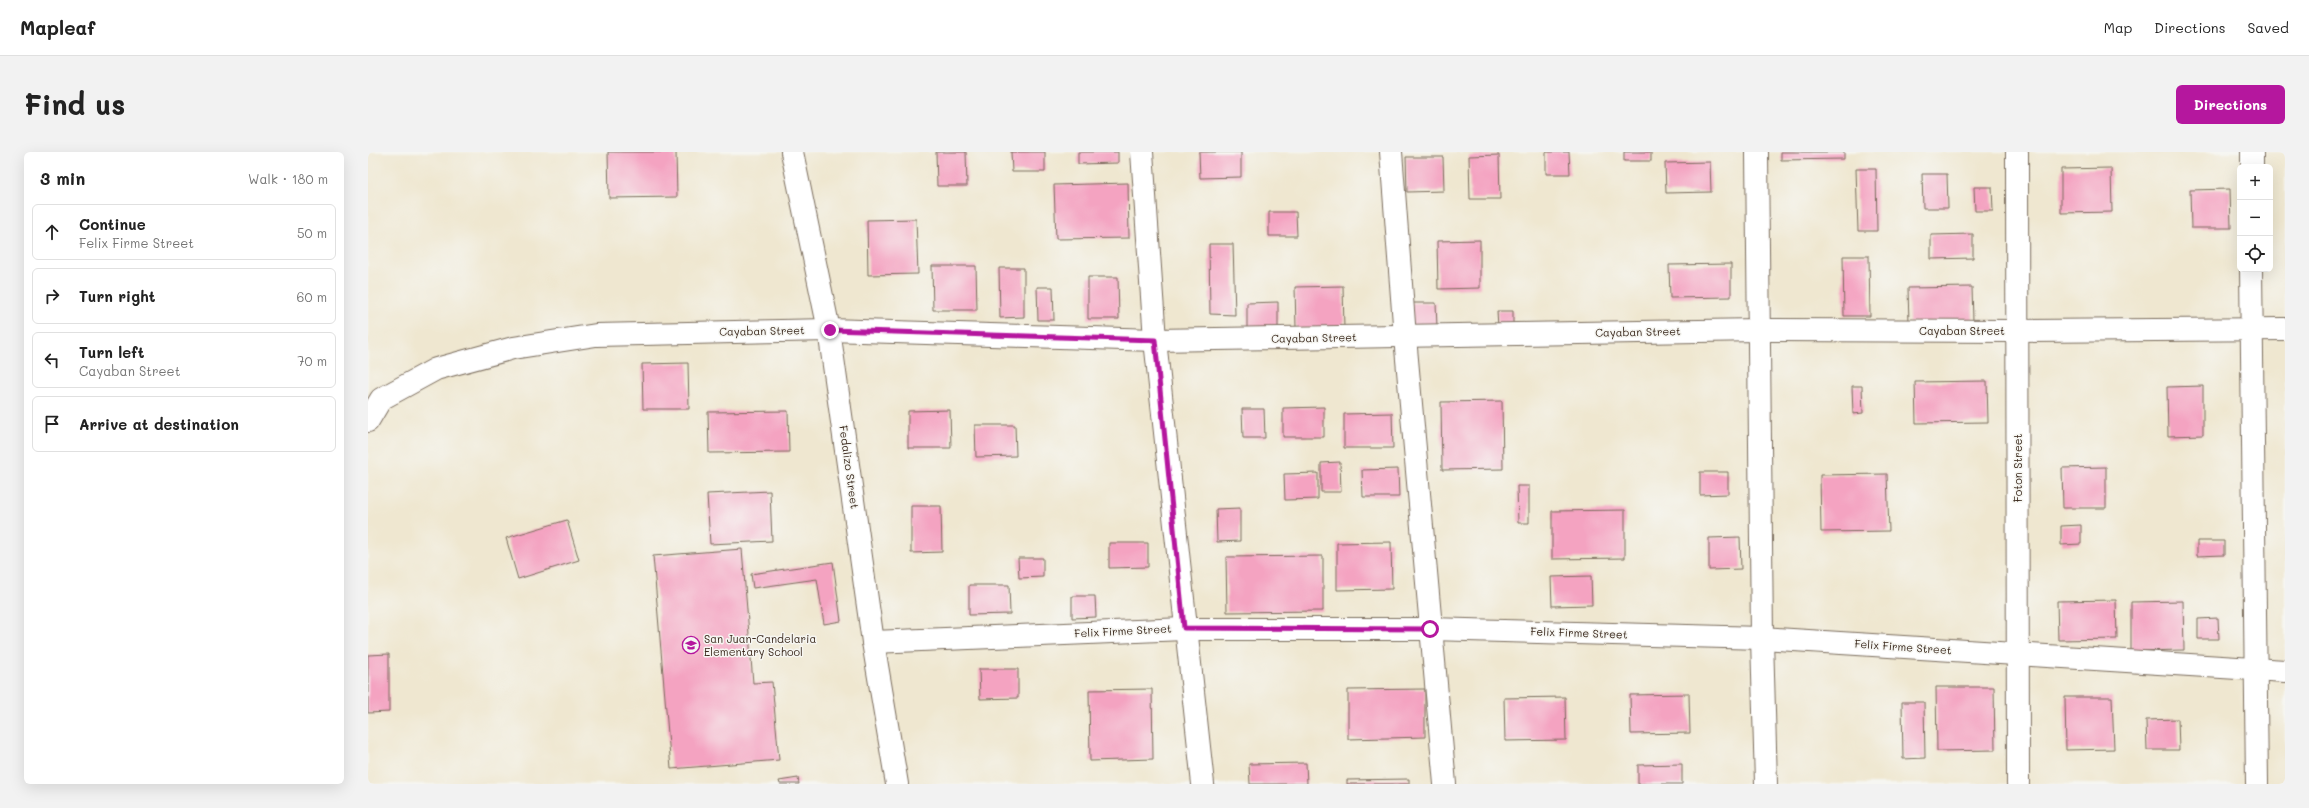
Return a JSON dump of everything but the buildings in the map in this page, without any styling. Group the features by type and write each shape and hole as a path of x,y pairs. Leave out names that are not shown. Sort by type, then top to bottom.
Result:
{"street":[{"name":"Fedalizo Street","path":"792,152 830,330 873,642 897,784"},
{"path":"1142,152 1155,340 1184,628 1202,784"},
{"path":"1391,152 1405,337 1445,784"},
{"path":"1757,152 1762,638 1766,784"},
{"name":"Foton Street","path":"2018,152 2018,784"},
{"path":"2252,152 2252,164"},
{"path":"2251,272 2250,328 2257,784"},
{"name":"Cayaban Street","path":"368,421 382,399 436,369 513,348 596,335 830,330 1155,340 1759,330 2017,331 2250,328 2285,329"},
{"name":"Felix Firme Street","path":"873,642 1184,628 1430,629 1762,638 2285,670"}],"place":[{"name":"San Juan-Candelaria Elementary School","path":"691,645"}],"route":[{"path":"830,330 1155,340 1184,628 1430,629"}]}
